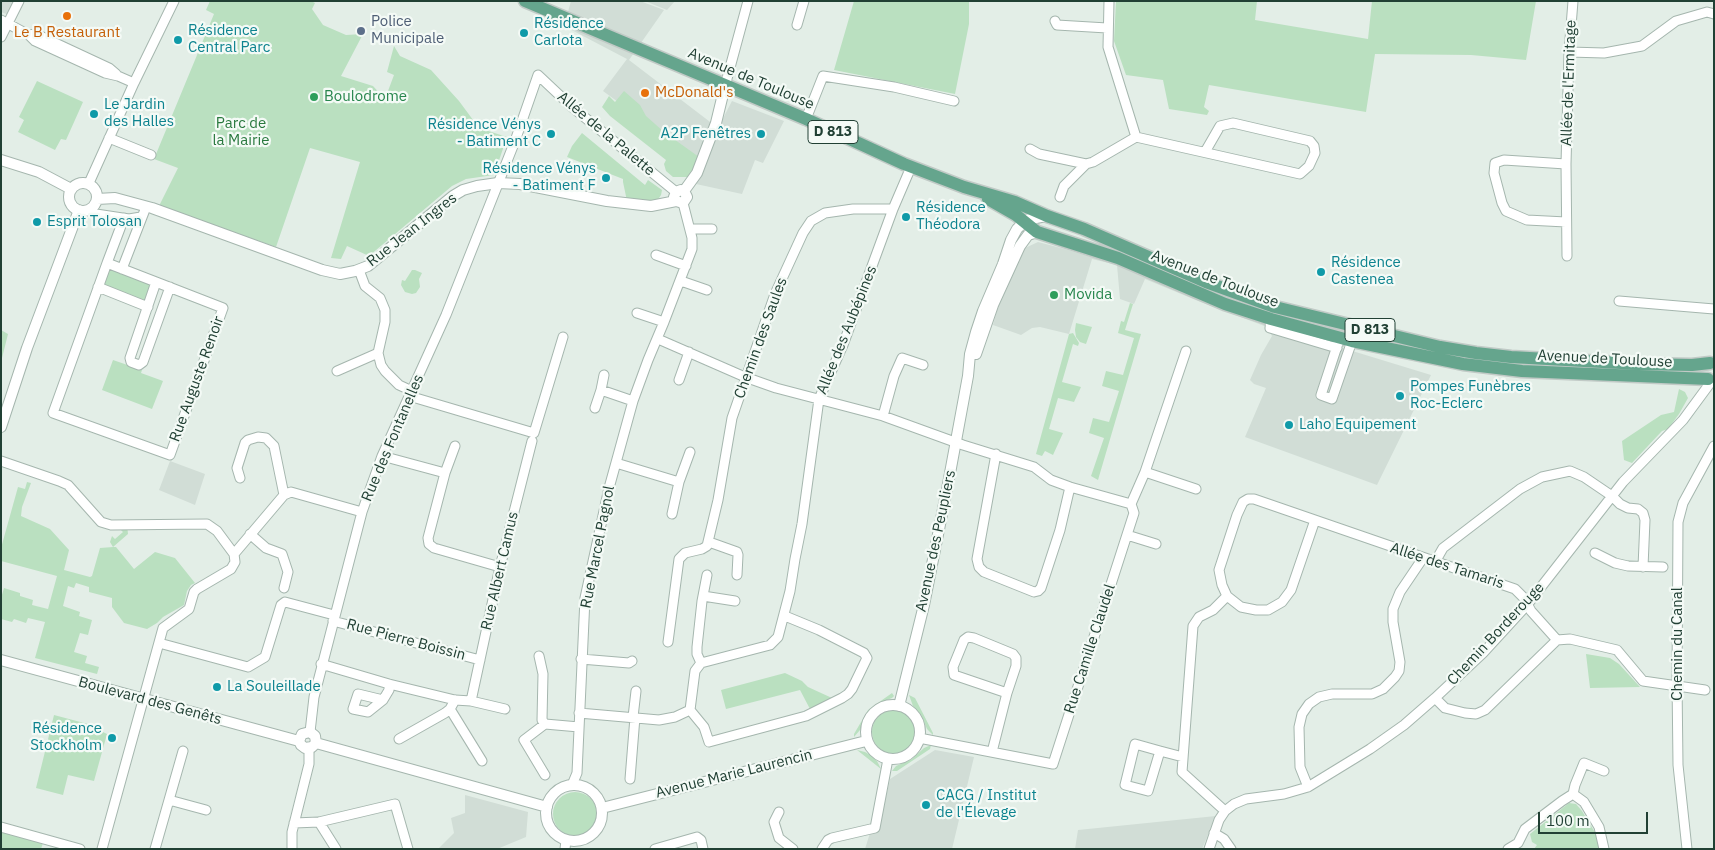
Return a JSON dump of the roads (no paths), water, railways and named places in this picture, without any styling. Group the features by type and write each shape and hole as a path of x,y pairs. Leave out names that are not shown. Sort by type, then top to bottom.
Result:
{"main road":[{"name":"Avenue de Toulouse","path":"525,1 806,120 911,167 964,187 1015,202 1030,224 1118,258 1271,324 1463,364 1502,369 1711,382"},
{"name":"Avenue de Toulouse","path":"1030,224 1047,216 1084,228 1254,301 1283,310 1308,314 1440,348 1512,357 1639,364 1692,365 1712,361"},
{"path":"1342,323 1349,328 1346,341"},
{"path":"1346,341 1359,332 1370,330"},
{"name":"D 813","path":"1711,382 1706,372 1712,361"}],"street":[{"path":"1,37 5,21 19,1"},
{"path":"89,183 134,83 174,1"},
{"path":"680,197 697,173 716,123 720,106 728,87 748,1"},
{"path":"797,25 804,1"},
{"path":"1109,1 1108,47 1136,137"},
{"name":"Allée de l'Ermitage","path":"1566,256 1566,164 1573,1"},
{"path":"1570,52 1604,53 1642,46 1676,21 1707,12 1714,14"},
{"path":"5,21 29,35 35,41 105,74 118,76 134,83"},
{"path":"1055,21 1057,25 1107,28"},
{"name":"Rue des Fontanelles","path":"310,732 314,697 362,512 382,456 446,315 519,131 538,75"},
{"name":"Allée de la Palette","path":"538,75 572,107 680,197"},
{"path":"806,120 824,76 906,90 954,101"},
{"path":"1030,149 1039,154 1086,164 1093,162 1136,137 1300,174 1309,166 1315,153 1314,146 1310,141 1233,122 1220,126 1205,152"},
{"path":"109,138 151,155"},
{"path":"1,160 39,172 71,189"},
{"name":"Allée de l'Ermitage","path":"1566,164 1504,160 1495,162 1494,173 1506,211 1527,220 1566,222"},
{"path":"1060,197 1064,186 1086,164"},
{"name":"Allée des Aubépines","path":"701,663 770,645 778,637 785,616 802,524 819,399 843,345 911,167"},
{"name":"Rue Jean Ingres","path":"97,199 115,198 146,207 328,272 340,274 368,266 453,196 463,190 498,182 520,184 607,201 651,206 680,197"},
{"path":"79,183 89,183 94,188 97,199 96,203 89,210 75,209 68,198 71,189 79,183"},
{"name":"Rue Marcel Pagnol","path":"572,785 577,773 585,598 616,462 633,401 692,249 690,229 680,197"},
{"path":"122,269 146,207"},
{"path":"1,427 27,348 79,210"},
{"name":"Chemin des Saules","path":"709,542 732,418 775,294 800,239 811,221 825,213 839,210 893,210"},
{"path":"96,214 129,219 142,217"},
{"name":"Rue Auguste Renoir","path":"107,263 223,308 170,455 53,413 98,287 107,263 124,218"},
{"name":"Avenue des Peupliers","path":"899,706 924,605 956,442 970,354 983,311 1003,264 1010,240 1017,229 1030,224"},
{"path":"690,229 712,229"},
{"path":"656,255 686,266"},
{"path":"359,270 365,286 380,298 385,310 385,322 378,353 381,365 399,385 410,393 534,433 563,337"},
{"path":"681,281 707,290"},
{"path":"156,282 130,358 131,362 139,365 142,362 170,288"},
{"path":"98,287 148,307"},
{"path":"1619,301 1714,309"},
{"path":"637,314 664,322"},
{"path":"658,339 745,377 776,388 883,416 1034,467 1051,480 1070,487 1130,504"},
{"path":"1346,341 1332,399 1321,395 1346,341"},
{"name":"Rue Camille Claudel","path":"992,752 1053,764 1134,513 1130,504 1145,472 1186,351"},
{"path":"678,380 689,352"},
{"path":"337,371 378,353"},
{"path":"883,416 894,376 902,358 923,365"},
{"path":"595,408 604,376"},
{"name":"Chemin Borderouge","path":"1225,811 1234,804 1246,799 1284,794 1308,786 1377,744 1404,725 1435,698 1528,605 1626,478 1683,420 1711,382"},
{"path":"601,390 633,401"},
{"path":"240,478 237,468 245,443 258,437 266,438 274,446 284,495"},
{"name":"Rue Albert Camus","path":"471,701 500,567 532,442"},
{"path":"455,446 445,473 428,538 429,544 434,548 500,567"},
{"name":"Chemin du Canal","path":"1687,849 1678,765 1678,522 1683,503 1714,446"},
{"path":"672,514 679,482 690,452"},
{"path":"996,454 977,559 978,567 984,572 1034,592 1038,591 1041,588 1060,530 1070,487"},
{"path":"382,456 445,473"},
{"path":"1,460 68,485 101,522 111,525 208,524 217,531 234,554 235,562 231,569 194,592 190,609 162,628 102,849"},
{"path":"616,462 679,482"},
{"path":"1145,472 1196,489"},
{"path":"1434,562 1443,548 1520,490 1542,477 1570,472 1584,477 1612,496 1620,504 1628,508 1638,509 1643,513 1645,520 1644,567"},
{"path":"234,554 284,495 291,492 362,512"},
{"path":"1248,499 1254,499 1315,520 1291,590 1282,602 1268,610 1256,610 1241,607 1228,596 1222,584 1219,570 1243,502 1248,499"},
{"name":"Allée des Tamaris","path":"1315,520 1515,588 1557,640"},
{"path":"250,534 266,548 282,554 288,572 284,588"},
{"path":"1126,535 1156,544"},
{"path":"668,642 679,559 685,553 702,549 709,542 736,552 738,555 738,575"},
{"path":"1595,553 1615,563 1644,567 1664,567"},
{"path":"1308,786 1300,767 1299,727 1302,714 1309,704 1319,697 1332,694 1372,694 1383,689 1395,677 1399,671 1400,662 1393,622 1393,609 1400,592 1423,558"},
{"path":"707,575 697,647 697,654 701,663 695,671 690,710 704,726 709,742 806,716 842,698 852,689 867,658 864,652 785,616"},
{"path":"703,596 734,601"},
{"path":"1209,849 1219,820 1225,811 1182,772 1183,757 1193,626 1200,617 1214,610 1228,596"},
{"name":"Rue Pierre Boissin","path":"158,643 248,667 266,657 280,605 285,602 480,660"},
{"path":"919,738 992,752 1016,666 1016,658 1013,654 974,638 964,640 953,667 954,675 1007,693"},
{"path":"1435,698 1445,708 1476,714 1485,710 1557,640 1570,639 1617,650 1642,681 1705,690"},
{"path":"539,656 543,674 542,720 545,724"},
{"path":"581,659 629,663 632,661"},
{"name":"Boulevard des Genêts","path":"1,660 299,741"},
{"path":"322,664 389,684 456,700 471,701 505,709"},
{"path":"383,700 389,690 389,684"},
{"path":"630,779 636,691"},
{"path":"399,738 450,709 456,700"},
{"path":"884,706 899,706 909,710 915,716 919,726 919,738 915,749 907,756 900,759 888,759 882,758 871,750 866,740 865,732 867,723 872,715 884,706"},
{"path":"450,709 482,761"},
{"path":"580,713 659,720 675,717 690,710"},
{"path":"545,775 524,740 545,724 579,727"},
{"path":"292,849 292,832 309,764 313,746 315,736 310,732 302,734 299,741 302,747 313,746 547,807"},
{"name":"Avenue Marie Laurencin","path":"602,808 866,740"},
{"path":"1160,750 1148,791 1125,784 1135,744 1160,750 1183,757"},
{"path":"155,849 183,751"},
{"path":"822,849 828,840 832,838 875,828 888,759"},
{"path":"1574,794 1575,785 1584,764 1604,771"},
{"path":"572,785 586,788 596,795 602,808 602,819 598,829 591,836 566,845 551,829 547,818 547,807 556,792 572,785"},
{"path":"1508,849 1518,843 1526,830 1562,801 1574,794"},
{"path":"1574,794 1584,802 1599,826 1604,849"},
{"path":"169,800 206,810"},
{"path":"294,823 320,822 395,804 408,849"},
{"path":"779,812 774,822 779,838 793,849"},
{"path":"320,822 336,849"},
{"path":"1,827 80,849"},
{"path":"1214,833 1224,839 1232,849"},
{"path":"655,849 697,837 701,840 703,849"}],"place":[{"name":"Le B Restaurant","path":"67,16"},
{"name":"Police Municipale","path":"361,31"},
{"name":"Résidence Carlota","path":"524,33"},
{"name":"Résidence Central Parc","path":"178,40"},
{"name":"McDonald's","path":"645,93"},
{"name":"Boulodrome","path":"314,97"},
{"name":"Le Jardin des Halles","path":"94,114"},
{"name":"Résidence Vénys - Batiment C","path":"551,134"},
{"name":"A2P Fenêtres","path":"761,134"},
{"name":"Résidence Vénys - Batiment F","path":"606,178"},
{"name":"Résidence Théodora","path":"906,217"},
{"name":"Esprit Tolosan","path":"37,222"},
{"name":"Résidence Castenea","path":"1321,272"},
{"name":"Movida","path":"1054,295"},
{"name":"Pompes Funèbres Roc-Eclerc","path":"1400,396"},
{"name":"Laho Equipement","path":"1289,425"},
{"name":"La Souleillade","path":"217,687"},
{"name":"Résidence Stockholm","path":"112,738"},
{"name":"CACG / Institut de l'Élevage","path":"926,805"}],"park label":[{"name":"Parc de la Mairie","path":"241,132"}]}
